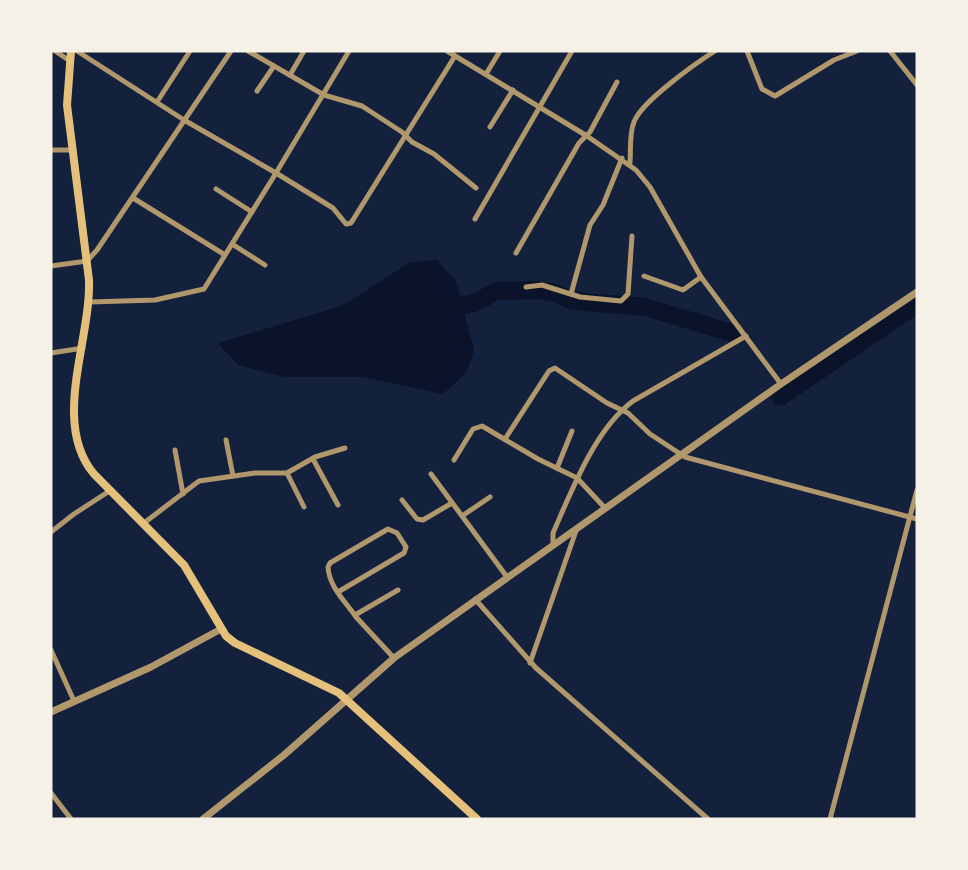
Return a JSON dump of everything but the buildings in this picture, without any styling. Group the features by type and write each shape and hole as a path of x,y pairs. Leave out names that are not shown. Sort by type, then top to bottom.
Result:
{"main road":[{"path":"71,51 67,105 90,302 73,429 79,450 90,469 194,578 221,629 235,643 327,686 346,698 477,819"}],"street":[{"path":"55,51 70,61"},
{"path":"77,51 184,120 333,208 348,225 353,222 455,56"},
{"path":"157,102 190,51"},
{"path":"51,266 87,261 101,245 231,51"},
{"path":"248,51 324,95 362,106 434,154 476,188"},
{"path":"290,75 304,51"},
{"path":"90,302 155,300 204,289 349,51"},
{"path":"447,51 538,105 630,164 650,187 702,277 781,384"},
{"path":"486,74 500,51"},
{"path":"475,219 538,105 572,51"},
{"path":"630,164 633,126 639,113 683,74 715,51"},
{"path":"747,51 762,89 775,96 834,60 857,51"},
{"path":"890,51 917,85"},
{"path":"258,91 274,66"},
{"path":"516,253 579,143 587,136 616,82"},
{"path":"490,127 513,90"},
{"path":"51,150 71,150"},
{"path":"571,294 590,225 615,182 622,158"},
{"path":"216,189 252,212"},
{"path":"133,198 225,255"},
{"path":"526,287 542,285 571,294 621,301 626,296 632,236"},
{"path":"232,244 265,265"},
{"path":"644,276 683,290 702,277"},
{"path":"203,819 284,755 394,658 781,384 917,292"},
{"path":"553,544 553,533 583,464 622,410 633,401 746,336"},
{"path":"51,353 83,348"},
{"path":"505,439 551,369 558,370 622,410 682,455 914,519"},
{"path":"454,460 478,426 578,478 605,508"},
{"path":"557,468 572,431"},
{"path":"226,440 233,476"},
{"path":"144,523 199,481 233,476 287,473 313,459 345,448"},
{"path":"175,450 183,494"},
{"path":"313,459 338,505"},
{"path":"287,473 304,507"},
{"path":"431,474 507,577"},
{"path":"51,532 83,507 111,490"},
{"path":"830,819 914,519 917,490"},
{"path":"462,516 490,497"},
{"path":"402,500 417,519 423,520 452,503"},
{"path":"530,663 577,528"},
{"path":"338,592 404,553 406,547 397,532 388,529 330,563 328,576 338,592 355,615 394,658"},
{"path":"355,615 398,590"},
{"path":"475,599 530,663 708,819"},
{"path":"51,712 151,667 221,629"},
{"path":"51,650 74,701"},
{"path":"51,793 71,819"}],"water":[{"path":"437,260 456,281 474,350 467,372 443,394 363,377 284,377 238,365 218,343 344,305 410,262"}],"waterway":[{"path":"441,311 474,303 497,291 539,290 555,293 573,301 645,307 732,333"},
{"path":"780,397 917,304"}]}
